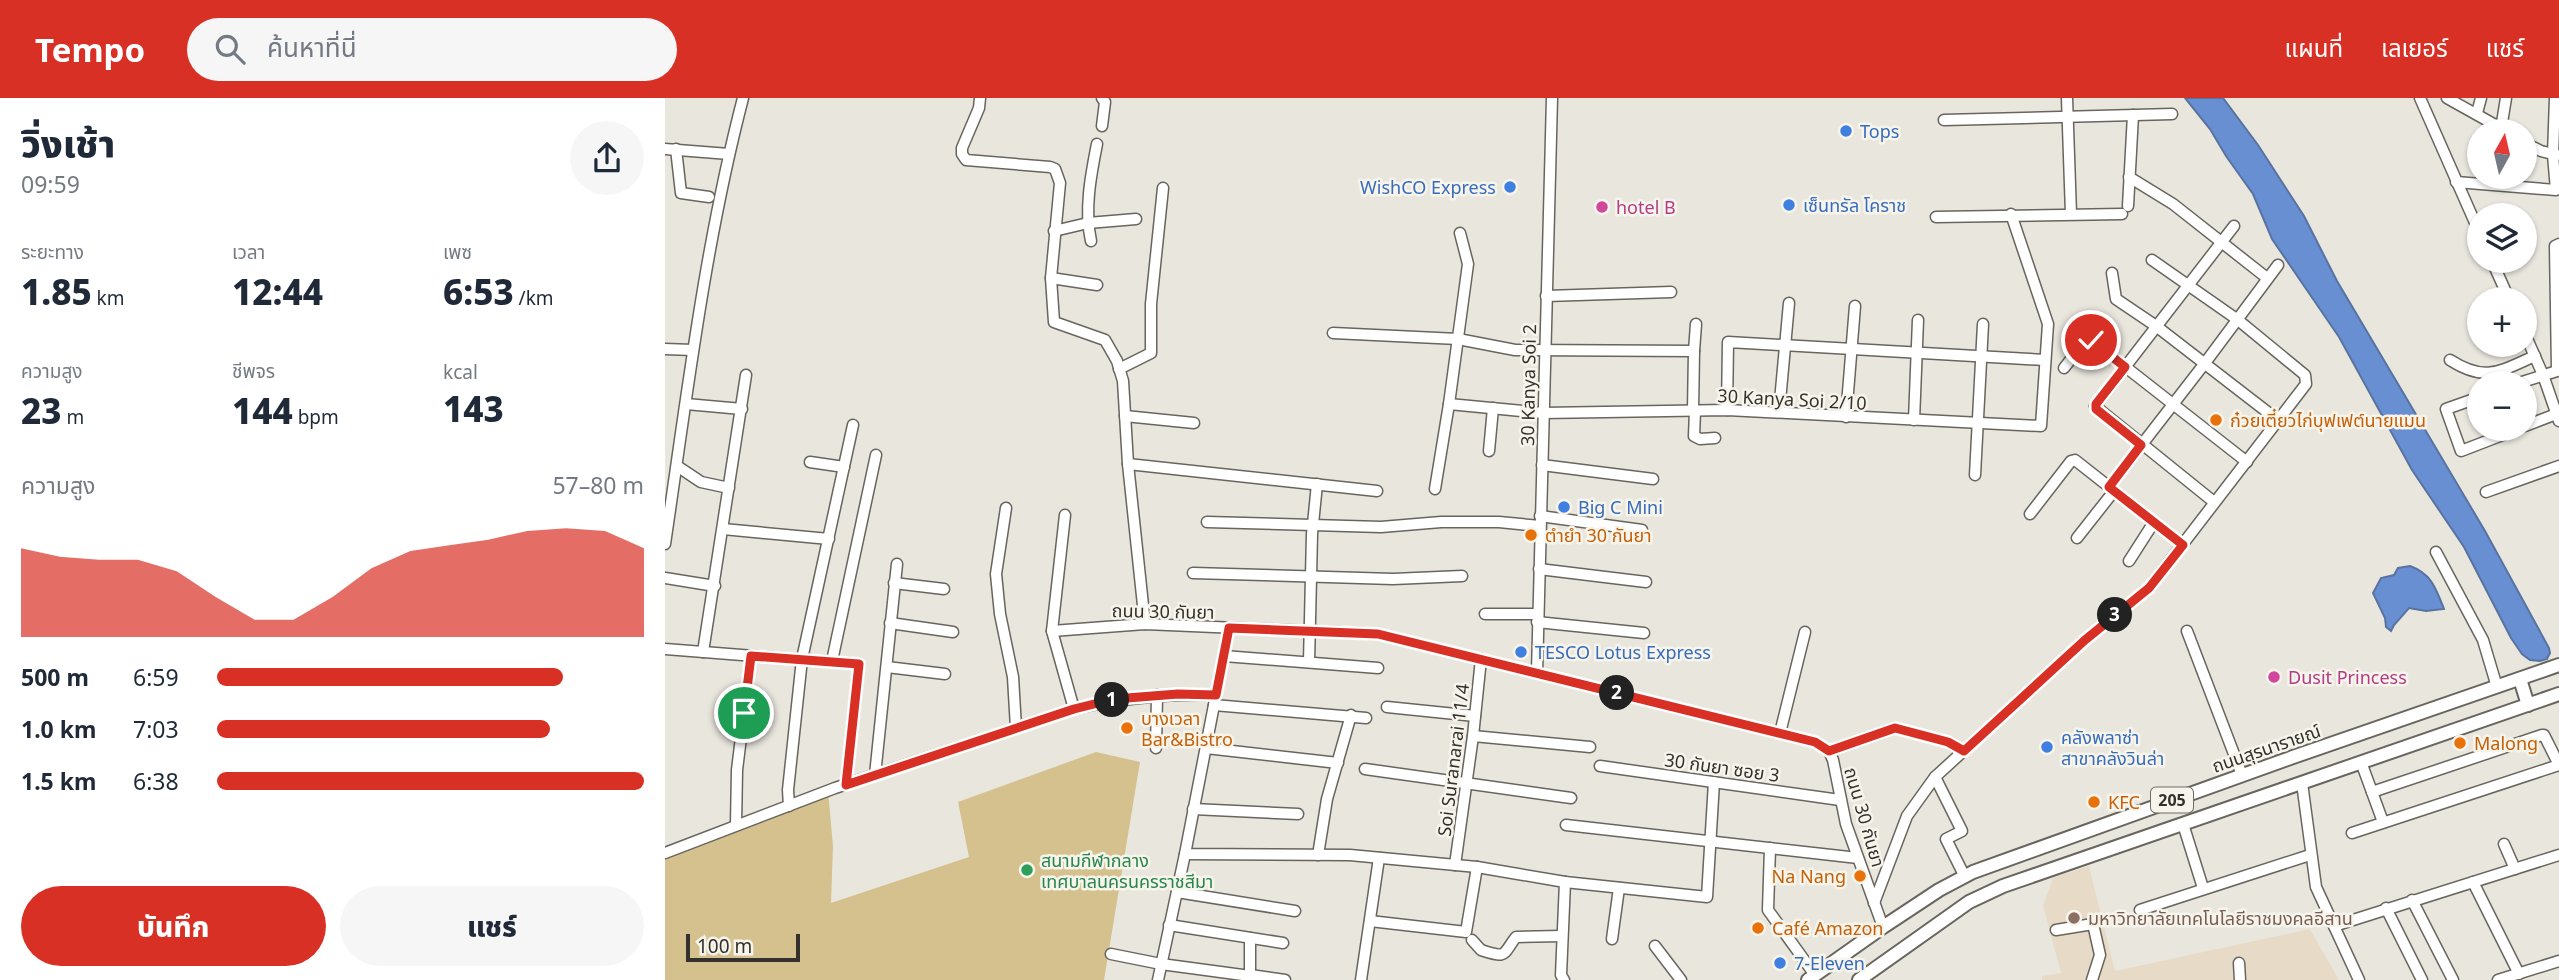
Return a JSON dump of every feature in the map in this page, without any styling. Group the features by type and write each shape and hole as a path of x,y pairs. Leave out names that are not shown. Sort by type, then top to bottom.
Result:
{"main road":[{"name":"ถนนสุรนารายณ์","path":"1812,978 1939,890 2014,856 2559,665"},
{"path":"2520,679 2528,705"},
{"name":"205","path":"1859,980 1969,902 2003,886 2559,694"}],"street":[{"path":"665,544 694,351 729,154 743,98"},
{"path":"980,98 979,108 962,154 966,160 1055,169 1060,183 1051,278 1054,322 1105,340 1123,381 1128,464 1145,624"},
{"path":"1102,98 1105,102 1102,126"},
{"name":"30 Kanya Soi 2","path":"1537,673 1552,98"},
{"path":"2067,98 2071,214"},
{"path":"2420,98 2467,205"},
{"path":"2447,98 2487,119"},
{"path":"2477,113 2481,98"},
{"path":"2505,119 2506,98"},
{"path":"2456,181 2556,190 2555,98"},
{"path":"1944,120 2172,114"},
{"path":"1936,217 2125,210 2133,115"},
{"path":"1091,241 1088,223 1097,144"},
{"path":"2537,148 2556,155"},
{"path":"665,149 729,154"},
{"path":"676,149 681,193 709,197"},
{"path":"2129,177 2173,204 2267,278"},
{"path":"1119,369 1151,353 1151,304 1163,188"},
{"path":"1727,410 1728,342 2045,360 2048,324 2011,214"},
{"path":"1054,231 1088,223 1136,219"},
{"path":"2214,502 2095,406 2234,226"},
{"path":"1435,489 1468,264 1460,233"},
{"path":"2537,377 2557,371 2559,346 2555,246 2559,244"},
{"path":"1874,903 1907,816 1935,777 2085,640 2149,588 2306,384 2305,375 2238,320 2152,260"},
{"path":"2077,538 2141,445 2278,265"},
{"path":"2112,273 2116,299 2157,326 2279,421"},
{"path":"1051,278 1097,285"},
{"path":"1546,296 1671,292"},
{"path":"1779,412 1789,303"},
{"path":"1846,417 1855,306"},
{"path":"1914,420 1918,320"},
{"path":"1696,324 1694,436 1700,439 1715,438"},
{"path":"1975,475 1983,324"},
{"path":"1333,333 1458,339 1515,351 1695,351"},
{"path":"2064,368 2088,339 2247,462"},
{"path":"665,349 694,351"},
{"path":"2450,360 2470,371 2486,374 2532,357"},
{"path":"2535,357 2558,416 2537,422"},
{"name":"30 Kanya Soi 2/10","path":"1449,404 1543,413 1727,410 2041,426 2045,360"},
{"path":"703,652 746,375"},
{"path":"2467,402 2446,409 2461,451 2487,441"},
{"path":"685,404 742,409"},
{"path":"1489,451 1493,408"},
{"path":"1125,416 1194,423"},
{"path":"789,806 788,790 802,659 853,425"},
{"path":"832,661 876,455"},
{"path":"2030,514 2074,460 2183,545"},
{"path":"810,462 844,467"},
{"path":"1128,464 1377,491"},
{"path":"1542,465 1653,479"},
{"path":"677,466 701,482 729,488"},
{"path":"2486,492 2559,466"},
{"path":"1309,662 1313,526 1317,484"},
{"path":"1006,508 996,574 1000,614 1013,677 1016,728"},
{"path":"1065,515 1052,631 1074,709"},
{"path":"1207,522 1381,527 1441,522 1540,521 1642,530"},
{"path":"2129,561 2154,522"},
{"path":"723,529 829,540"},
{"path":"2436,552 2483,640 2497,687"},
{"path":"874,775 897,564"},
{"path":"1539,569 1646,582"},
{"path":"1193,573 1393,579 1462,576"},
{"path":"665,578 715,586"},
{"path":"894,583 944,589"},
{"path":"1485,614 1537,618 1644,633"},
{"path":"890,623 953,632"},
{"name":"ถนน 30 กันยา","path":"1052,631 1145,624 1378,634 1815,742 1829,751 1840,800 1883,927"},
{"path":"1158,980 1229,628"},
{"path":"2187,631 2242,775"},
{"path":"1780,733 1805,632"},
{"path":"665,649 859,664 846,785"},
{"path":"736,825 737,770 751,656"},
{"path":"1224,656 1378,668"},
{"name":"Soi Suranarai 11/4","path":"1455,865 1481,659"},
{"path":"887,667 945,674"},
{"path":"1156,748 1157,695"},
{"path":"665,853 874,775 1074,709 1114,699 1157,695 1366,718"},
{"path":"1387,707 1475,716"},
{"path":"1318,855 1327,799 1351,715"},
{"path":"1829,751 1895,728 1948,742 1964,751"},
{"path":"2352,834 2559,765 2545,735 2372,792"},
{"path":"1473,736 1590,747"},
{"path":"1206,748 1338,763"},
{"path":"2361,762 2383,822"},
{"name":"30 กันยา ซอย 3","path":"1600,766 1840,800"},
{"path":"1365,769 1571,798"},
{"path":"1935,777 1962,831 1945,839 1965,877"},
{"path":"1185,854 1379,858 1477,867 1565,882 1707,897 1713,782"},
{"path":"2302,783 2316,887 2359,980"},
{"path":"1193,809 1298,814"},
{"path":"2182,824 2203,888"},
{"path":"1566,825 1858,858"},
{"path":"2504,844 2515,869"},
{"path":"1770,848 1768,910 1812,978"},
{"path":"2140,910 2310,855"},
{"path":"2334,926 2559,855"},
{"path":"1361,980 1379,858"},
{"path":"1370,921 1466,932 1477,867"},
{"path":"1564,980 1561,975 1561,936 1565,882"},
{"path":"2473,882 2519,974"},
{"path":"1612,939 1619,888"},
{"path":"1177,892 1295,911"},
{"path":"2412,900 2453,980"},
{"path":"2386,908 2422,980"},
{"path":"2056,930 2093,924 2100,955 2092,980"},
{"path":"1169,925 1283,943"},
{"path":"1472,940 1481,950 1502,955 1507,953 1516,937 1561,936"},
{"path":"1250,938 1250,977"},
{"path":"1655,946 1681,980"},
{"path":"1111,954 1161,964 1285,980"},
{"path":"2498,980 2559,961"},
{"path":"2239,962 2240,980"}],"shaded area":[{"name":"สนามกีฬากลาง เทศบาลนครนครราชสีมา","path":"1096,752 1140,762 1104,980 665,980 665,854 828,791 833,846 831,903 969,857 958,802"},
{"name":"มหาวิทยาลัยเทคโนโลยีราชมงคลอีสาน","path":"2089,866 2115,971 2310,929 2339,980 2042,980 2042,976 2061,973 2043,906 2053,878"}],"water":[{"path":"2185,98 2223,98 2258,145 2304,216 2337,281 2485,531 2549,648 2547,659 2530,660 2522,654 2511,638 2464,547 2412,470 2339,337 2272,239 2253,194 2210,129"},
{"path":"2410,566 2428,578 2444,609 2426,611 2409,608 2391,631 2386,627 2385,618 2373,593 2381,578 2394,575 2398,568"}],"place":[{"name":"Tops","path":"1846,131"},
{"name":"WishCO Express","path":"1510,187"},
{"name":"เซ็นทรัล โคราช","path":"1789,205"},
{"name":"hotel B","path":"1602,207"},
{"name":"ก๋วยเตี๋ยวไก่บุฟเฟต์นายแมน","path":"2216,420"},
{"name":"Big C Mini","path":"1564,507"},
{"name":"ตำยำ 30 กันยา","path":"1531,535"},
{"name":"TESCO Lotus Express","path":"1521,652"},
{"name":"Dusit Princess","path":"2274,677"},
{"name":"บางเวลา Bar&Bistro","path":"1127,728"},
{"name":"Malong","path":"2460,743"},
{"name":"คลังพลาซ่า สาขาคลังวินล่า","path":"2047,747"},
{"name":"KFC","path":"2094,802"},
{"name":"สนามกีฬากลาง เทศบาลนครนครราชสีมา","path":"1027,870"},
{"name":"Na Nang","path":"1860,876"},
{"name":"มหาวิทยาลัยเทคโนโลยีราชมงคลอีสาน","path":"2074,918"},
{"name":"Café Amazon","path":"1758,928"},
{"name":"7-Eleven","path":"1780,963"}],"route":[{"path":"744,713 751,656 859,664 846,785 1074,709 1114,699 1178,694 1216,695 1229,628 1378,634 1815,742 1829,751 1895,728 1948,742 1964,751 2085,640 2149,588 2183,545 2109,487 2141,445 2096,409 2096,404 2125,367 2091,340"}]}
